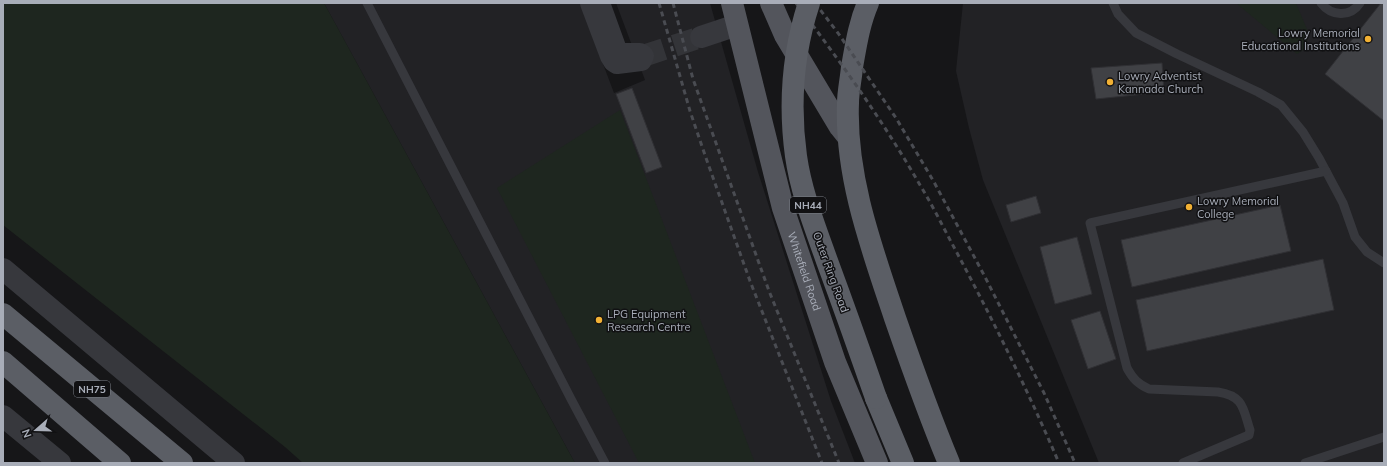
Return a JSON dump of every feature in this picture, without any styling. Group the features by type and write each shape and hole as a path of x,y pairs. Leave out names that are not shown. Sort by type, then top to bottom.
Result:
{"highway":[{"name":"Outer Ring Road","path":"809,3 795,58 793,94 796,156 802,188 876,398 903,463"},
{"path":"868,3 857,37 848,102 848,137 857,192 874,254 928,412 949,463"},
{"name":"NH75","path":"3,314 182,463"},
{"path":"3,362 120,463"}],"main road":[{"name":"Whitefield Road","path":"732,3 783,208 835,362 877,463"},
{"path":"771,3 792,47 840,127 848,137"}],"street":[{"path":"591,3 614,61 617,63 641,60 644,56 640,54 620,54 616,50 599,3"},
{"path":"701,37 737,25"},
{"path":"3,269 234,463"},
{"path":"3,416 60,463"}],"lane":[{"path":"367,3 570,399 605,463"},
{"path":"1113,3 1118,14 1136,32 1178,54 1258,92 1281,105 1303,132 1326,171 1343,203 1355,237 1367,252 1384,263"},
{"path":"1321,3 1332,13 1339,14 1353,11 1360,3"},
{"path":"1183,463 1249,435 1250,430 1240,402 1228,394 1149,389 1139,384 1132,378 1127,368 1090,223 1326,171"},
{"path":"1305,463 1384,437"}],"shaded area":[{"path":"3,3 324,3 575,463 303,463 285,447 3,225"},
{"name":"LPG Equipment Research Centre","path":"324,3 580,3 614,93 645,80 616,3 710,3 758,172 831,401 855,463 575,463"},
{"name":"Lowry Memorial College","path":"963,3 1384,3 1384,463 1099,463 983,180 956,71"},
{"path":"1236,3 1296,3 1309,34 1305,49 1297,54"},
{"path":"620,110 755,463 639,463 497,188"}],"building":[{"name":"Lowry Memorial Educational Institutions","path":"1381,3 1384,3 1384,121 1325,74"},
{"path":"1162,63 1164,92 1096,99 1091,68"},
{"path":"632,88 662,167 646,173 616,94"},
{"path":"1036,196 1041,213 1011,222 1006,205"},
{"path":"1280,205 1291,251 1132,287 1121,240"},
{"path":"1077,237 1092,294 1055,304 1040,247"},
{"path":"1323,259 1334,310 1147,351 1136,300"},
{"path":"1100,311 1116,359 1088,369 1071,320"}],"tunnel":[{"path":"643,56 701,37"}],"railway":[{"path":"659,3 690,111 706,158 750,281 822,463"},
{"path":"673,3 693,79 769,291 839,463"},
{"path":"796,3 845,69 906,161 925,193 997,329 1023,382 1059,463"},
{"path":"815,3 838,33 896,118 934,182 984,275 1044,393 1075,463"}],"place":[{"name":"Lowry Memorial Educational Institutions","path":"1368,39"},
{"name":"Lowry Adventist Kannada Church","path":"1110,82"},
{"name":"Lowry Memorial College","path":"1189,207"},
{"name":"LPG Equipment Research Centre","path":"599,320"}]}
